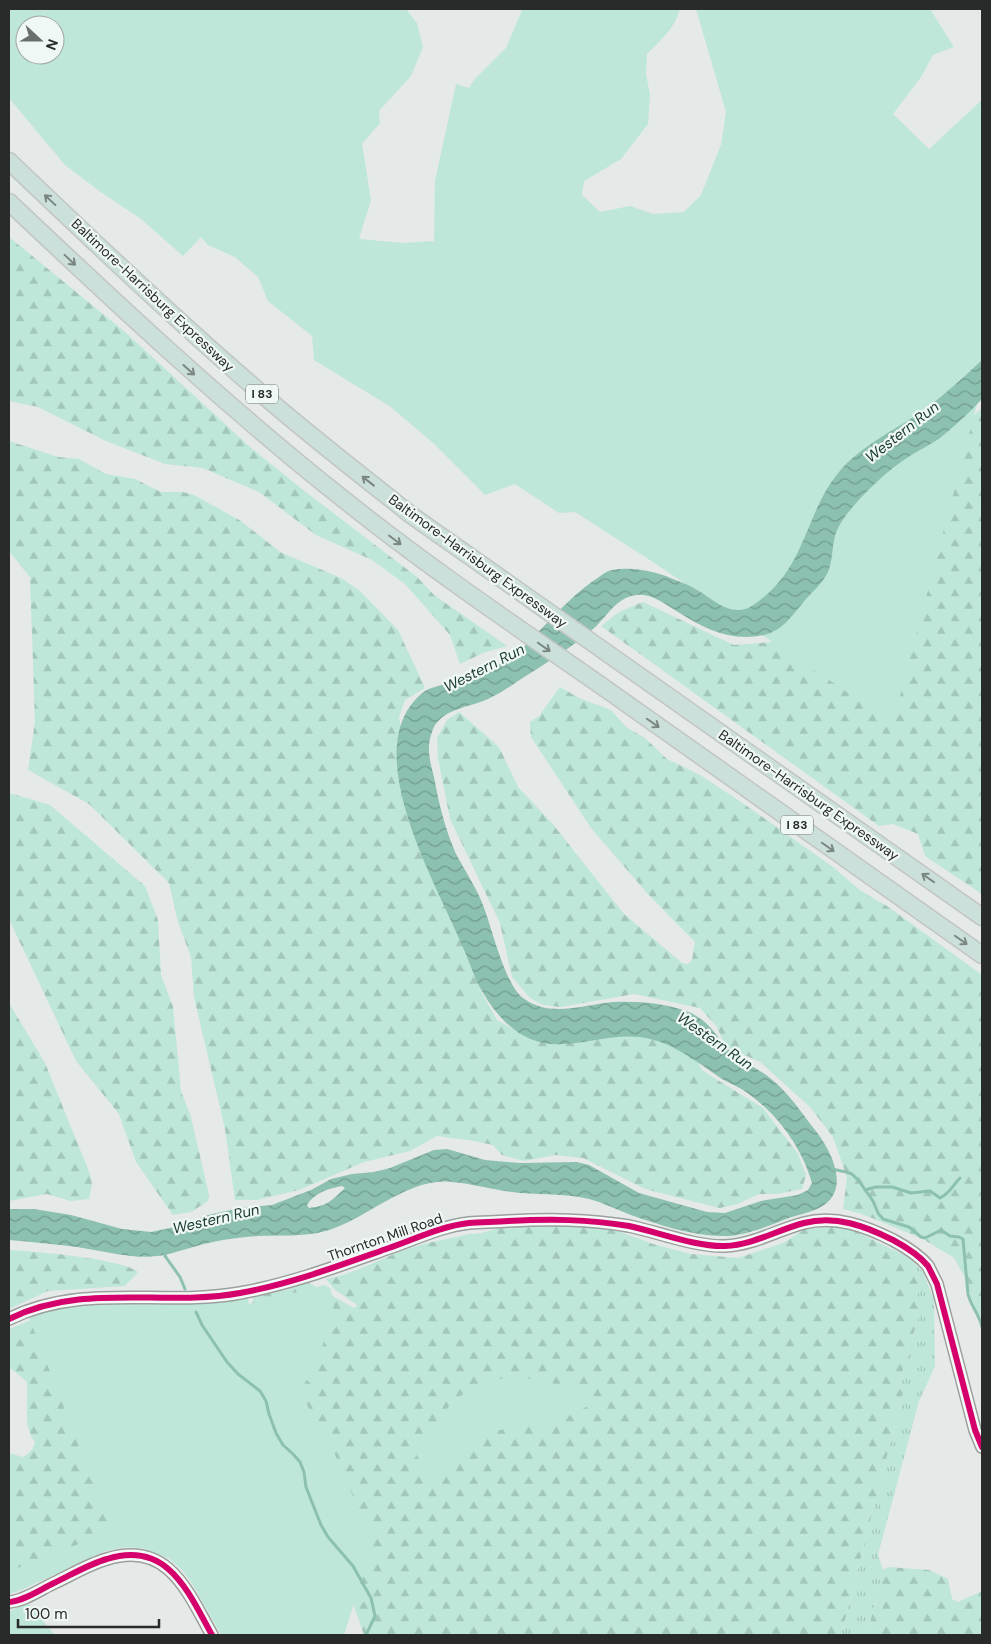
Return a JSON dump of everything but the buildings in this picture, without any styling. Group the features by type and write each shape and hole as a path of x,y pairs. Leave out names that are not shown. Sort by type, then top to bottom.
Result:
{"highway":[{"name":"Baltimore-Harrisburg Expressway","path":"9,161 170,312 269,400 412,515 982,916"},
{"name":"I 83","path":"9,202 151,336 305,469 395,540 508,622 982,954"}],"street":[{"name":"Thornton Mill Road","path":"9,1319 54,1304 98,1297 195,1298 239,1293 287,1282 436,1231 467,1223 570,1219 630,1226 699,1243 724,1246 753,1241 804,1223 822,1220 840,1221 865,1227 905,1247 920,1257 928,1267 937,1284 982,1447"},
{"path":"9,1602 105,1559 120,1556 147,1558 163,1565 177,1576 186,1588 212,1635"}],"green space":[{"path":"9,9 406,9 417,23 423,47 411,76 379,111 380,123 362,144 371,200 359,239 404,243 434,241 435,181 456,84 469,88 474,80 506,48 522,10 680,9 671,28 647,54 646,74 650,95 648,124 621,159 584,181 582,195 600,212 630,206 653,214 684,212 701,195 721,145 726,112 696,9 930,9 954,47 933,55 921,77 893,114 929,149 982,100 982,385 893,723 575,512 559,513 515,484 485,495 433,443 391,407 314,360 312,336 268,301 258,277 235,257 208,245 201,237 183,256 141,219 65,165 9,98"},
{"path":"9,237 125,332 250,447 417,577 434,595 507,646 483,653 460,664 450,635 405,584 372,560 316,535 259,492 203,468 165,464 106,441 38,407 9,401"},
{"path":"982,408 982,894 925,856 918,834 893,824 879,826 601,626 619,612 643,602 734,645 773,642 932,453"},
{"path":"9,441 58,457 79,459 106,474 135,479 161,492 183,492 194,495 241,521 280,552 341,578 360,591 398,630 425,688 405,700 399,717 410,783 483,995 497,1020 529,1038 585,1039 633,1033 689,1048 703,1071 763,1108 798,1154 806,1175 802,1189 777,1194 759,1194 738,1204 719,1208 645,1189 583,1158 556,1155 524,1161 502,1155 493,1145 437,1136 410,1151 364,1162 299,1190 257,1200 235,1200 225,1129 194,997 191,957 178,922 169,883 89,804 28,770 35,722 30,577 9,551"},
{"path":"560,687 579,698 611,710 626,727 645,738 667,759 700,775 744,804 833,867 861,891 887,906 982,975 982,1319 972,1306 967,1281 954,1258 923,1239 862,1214 843,1209 847,1177 833,1137 810,1107 760,1062 725,1046 717,1027 700,1008 634,994 561,1007 543,1005 530,998 512,977 500,923 450,819 438,758 437,738 447,720 459,712 499,747 518,787 551,822 624,914 682,963 688,964 692,960 695,942 647,893 591,828 531,737 530,722 539,716"},
{"path":"9,793 50,805 145,886 158,920 161,975 173,1007 181,1091 191,1117 209,1195 208,1201 191,1212 173,1215 136,1162 119,1114 76,1061 9,919"},
{"path":"9,1003 45,1063 90,1174 92,1184 89,1199 71,1201 47,1194 9,1201"},
{"path":"535,1223 576,1224 615,1230 653,1244 691,1254 738,1258 783,1243 805,1229 839,1226 851,1229 910,1258 913,1264 914,1277 918,1283 918,1318 901,1377 903,1393 841,1635 364,1635 250,1310 254,1297 309,1283 354,1308 357,1305 334,1289 326,1279 352,1272 394,1254 422,1245 469,1234"},
{"path":"9,1250 56,1254 115,1263 138,1272 125,1286 48,1291 9,1309"},
{"path":"910,1258 923,1272 934,1300 935,1366 919,1401 878,1555 883,1570 867,1635 841,1635 903,1393 901,1377 918,1318 913,1264"},
{"path":"325,1285 330,1288 334,1301 333,1312 316,1367 317,1390 307,1380 296,1386 333,1450 373,1542 344,1635 221,1635 193,1585 182,1570 168,1558 142,1548 124,1547 106,1551 9,1594 9,1567 10,1571 112,1531 28,1315 81,1303 136,1298 247,1296 249,1304"},
{"path":"64,1307 200,1567 121,1528 9,1582 9,1453 23,1457 31,1451 35,1442 27,1423 27,1382 12,1369 9,1369 9,1329"},
{"path":"513,1377 560,1385 603,1405 586,1407 544,1429 523,1426 494,1431 431,1475 413,1450 426,1437 450,1406 465,1393 483,1384"},
{"path":"888,1567 929,1570 948,1579 952,1599 958,1602 982,1591 982,1635 867,1635 883,1570"},
{"path":"28,1603 55,1635 9,1635 9,1611"}],"water":[{"name":"Western Run","path":"982,360 982,399 946,433 910,456 875,483 849,511 838,528 834,539 830,567 826,576 783,625 764,635 740,637 708,629 664,603 648,596 637,595 623,599 584,636 547,663 492,697 455,710 441,718 430,738 430,760 440,807 449,835 456,854 480,898 505,969 516,991 533,1004 555,1009 613,1002 643,1002 673,1007 698,1017 710,1027 732,1053 777,1084 794,1102 821,1139 836,1171 837,1182 835,1192 829,1201 815,1210 754,1231 720,1236 697,1234 664,1226 599,1202 579,1197 520,1193 461,1183 435,1182 403,1192 357,1218 326,1231 218,1241 170,1254 147,1257 127,1256 77,1247 9,1240 9,1209 34,1209 71,1215 122,1229 151,1232 175,1227 208,1215 240,1208 272,1205 311,1190 331,1179 390,1168 434,1150 447,1149 485,1160 520,1163 577,1162 589,1165 639,1193 707,1212 725,1213 761,1201 798,1195 808,1190 812,1183 801,1155 794,1142 766,1108 743,1090 722,1079 669,1045 640,1037 550,1044 536,1041 523,1035 501,1018 483,994 476,980 416,840 405,808 398,775 397,745 404,717 420,695 436,686 475,677 507,659 525,646 576,595 608,571 637,569 654,573 690,586 721,605 734,610 741,610 753,605 779,582 789,568 828,487 848,462 869,445 927,408","holes":["342,1186 345,1188 325,1204 309,1208 307,1205 322,1192"]}],"waterway":[{"path":"832,1169 852,1174 873,1201 883,1219 909,1227 921,1237 925,1238 941,1230 950,1236 963,1239 968,1294 982,1327"},
{"path":"865,1190 876,1187 892,1187 911,1193 930,1191 940,1198 960,1178"},
{"path":"165,1253 185,1289"},
{"path":"196,1312 202,1325 227,1362 238,1374 260,1391 266,1401 276,1433 283,1445 300,1462 304,1472 306,1487 321,1525 328,1537 353,1566 371,1598 375,1616 366,1635"}],"cycle path":[{"path":"9,1319 37,1308 65,1301 123,1297 211,1297 240,1293 316,1274 439,1230 469,1223 539,1220 598,1222 629,1226 702,1244 725,1246 745,1243 804,1223 827,1220 839,1221 861,1226 893,1240 921,1258 928,1266 937,1284 975,1430 982,1447"},
{"path":"9,1602 26,1597 100,1561 128,1555 146,1557 161,1563 173,1574 194,1602 212,1635"}]}
